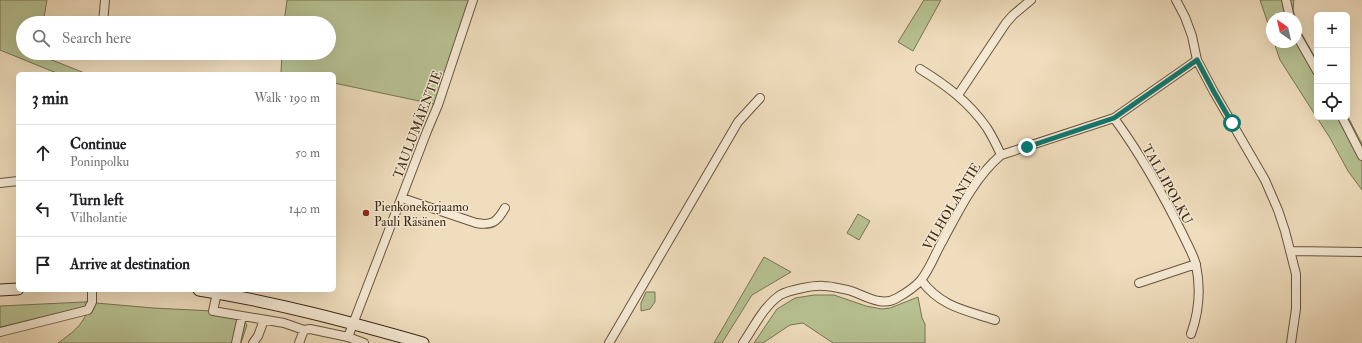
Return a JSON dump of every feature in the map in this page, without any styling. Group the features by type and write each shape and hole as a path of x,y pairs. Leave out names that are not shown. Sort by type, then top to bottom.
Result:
{"main road":[{"path":"0,290 16,289"},
{"path":"211,292 282,306 423,343"}],"street":[{"path":"104,16 105,0"},
{"name":"TAULUMÄENTIE","path":"348,337 438,105 473,0"},
{"path":"958,95 1006,23 1013,14 1031,0"},
{"path":"1176,0 1187,24 1197,60 1264,180 1278,210 1291,251 1296,274 1296,309 1291,343"},
{"path":"1286,0 1289,12"},
{"path":"1302,45 1314,66"},
{"name":"VILHOLANTIE","path":"743,343 766,308 781,294 801,288 823,286 850,291 874,300 884,301 895,299 910,290 921,280 976,185 990,165 1001,155 1114,118 1197,60"},
{"path":"920,69 958,95 979,117 988,129 1001,155"},
{"path":"609,343 738,122 760,98"},
{"name":"TALLIPOLKU","path":"1114,118 1128,138 1173,215 1196,264 1200,299 1197,317 1191,334"},
{"path":"1344,120 1362,156"},
{"path":"0,183 16,182"},
{"path":"402,198 484,225 495,222 506,208"},
{"path":"1291,251 1362,252"},
{"path":"1139,283 1196,264"},
{"path":"921,280 929,291 945,302 962,310 995,320"},
{"path":"0,332 88,310 92,302 92,292"},
{"path":"217,293 213,311 284,323 304,330 310,329 348,337 364,343"},
{"path":"236,343 242,316"},
{"path":"253,343 258,336 264,320"},
{"path":"299,343 304,330"}],"green space":[{"path":"0,0 47,0 44,16 16,16 16,57 0,50"},
{"path":"287,0 473,0 438,105 336,83 336,72 281,72 282,60 336,60 336,16 285,16"},
{"path":"924,0 941,0 913,51 898,42"},
{"path":"1260,0 1294,0 1294,12 1266,12 1266,18"},
{"path":"1302,34 1314,56 1314,113 1280,60 1276,48 1302,48"},
{"path":"25,60 52,60 82,72 54,72"},
{"path":"1318,120 1350,120 1362,144 1362,190 1348,171"},
{"path":"858,214 870,221 859,240 847,233"},
{"path":"764,257 791,272 752,295 722,343 714,343"},
{"path":"646,292 655,292 655,302 650,309 641,311 641,303"},
{"path":"814,295 834,295 866,306 882,309 890,308 918,297 922,318 925,324 925,343 833,343 803,323 790,325 763,343 754,343 777,309 795,298"},
{"path":"92,302 91,306 96,303 213,311 242,316 247,325 241,343 58,343 79,325 87,311 0,332 0,306"}],"place":[{"name":"Pienkonekorjaamo Pauli Räsänen","path":"366,213"}],"route":[{"path":"1027,147 1114,118 1197,60 1232,123"}]}
